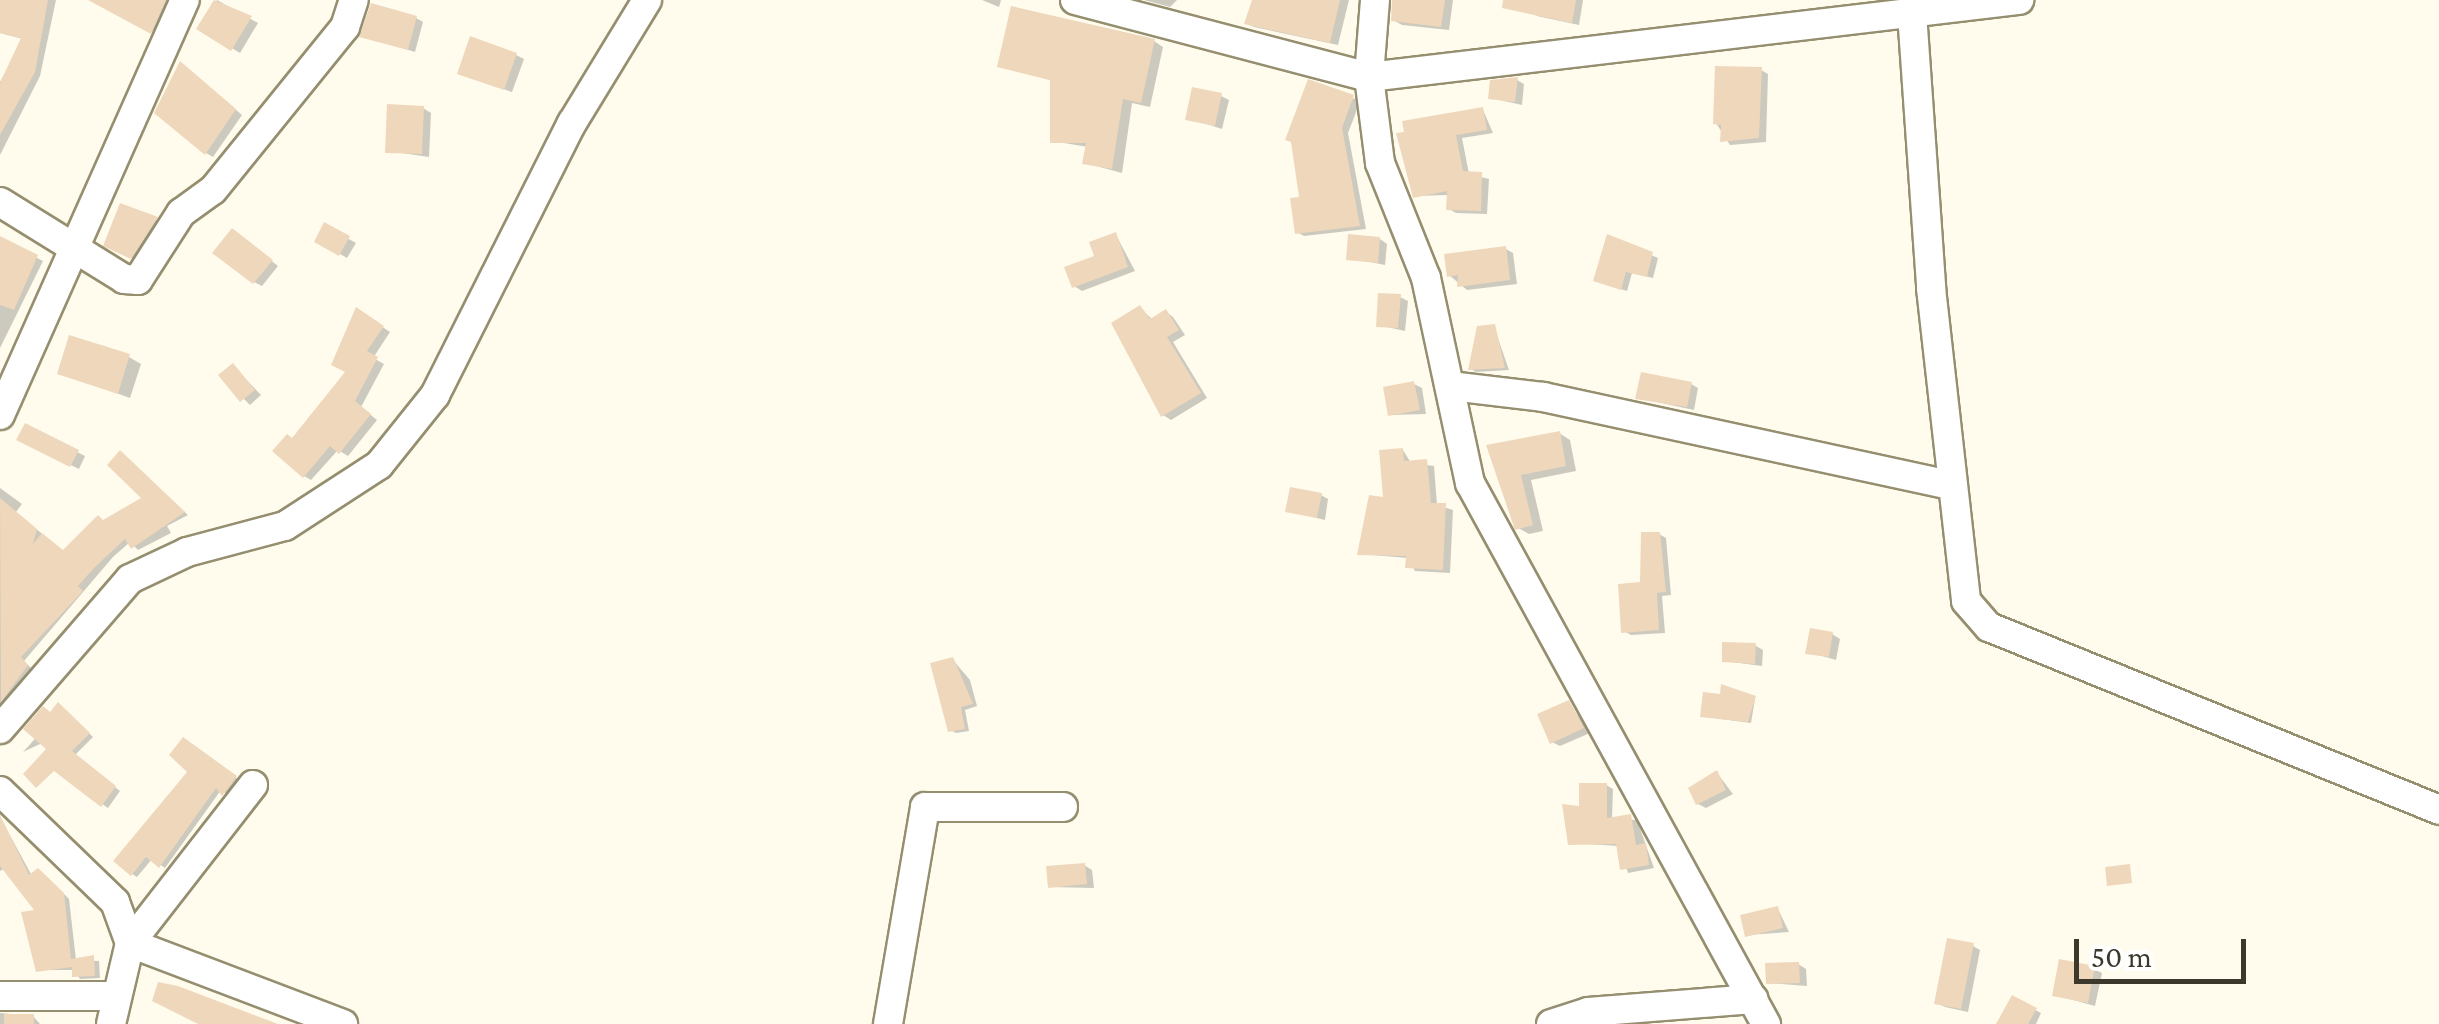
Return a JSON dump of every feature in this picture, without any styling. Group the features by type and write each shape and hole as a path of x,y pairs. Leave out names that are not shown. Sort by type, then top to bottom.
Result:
{"street":[{"path":"0,415 185,0"},
{"path":"0,202 124,279 138,280 181,212 213,190 345,26 354,0"},
{"path":"0,729 130,579 187,552 285,526 379,465 435,396 572,123 647,0"},
{"path":"1075,0 1368,77 2020,0"},
{"path":"1375,0 1368,77 1380,163 1426,278 1470,483 1760,1012 1588,1012 1551,1024"},
{"path":"1912,13 1951,484 1966,601 1989,627 2439,810"},
{"path":"1451,386 1543,398 1951,484"},
{"path":"111,1024 130,944 253,785"},
{"path":"0,791 115,902 130,944 343,1024"},
{"path":"888,1024 925,807 1063,807"},
{"path":"0,996 116,996"}],"building":[{"path":"0,0 48,0 35,72 0,135 0,83 21,38 0,33"},
{"path":"88,0 166,0 151,34"},
{"path":"214,0 252,16 231,51 196,29"},
{"path":"1252,0 1340,0 1330,43 1244,24"},
{"path":"1392,0 1445,0 1441,27 1391,21"},
{"path":"1503,0 1576,0 1572,23 1502,8"},
{"path":"371,3 417,16 408,50 359,37"},
{"path":"1011,6 1155,39 1141,103 1123,99 1112,169 1082,164 1086,143 1050,143 1050,80 997,67"},
{"path":"470,36 517,53 504,90 457,74"},
{"path":"180,61 236,109 205,155 154,113"},
{"path":"1715,66 1762,67 1759,138 1720,142 1721,125 1713,124"},
{"path":"1518,77 1515,102 1488,99 1490,80"},
{"path":"1308,79 1354,95 1342,128 1360,226 1295,234 1290,198 1299,197 1291,142 1285,140"},
{"path":"1192,87 1222,93 1215,126 1185,120"},
{"path":"387,104 424,106 422,154 385,153"},
{"path":"1483,107 1487,130 1456,135 1463,171 1482,172 1481,211 1446,210 1447,191 1413,198 1396,133 1404,132 1402,121"},
{"path":"120,203 158,217 131,259 103,246"},
{"path":"324,222 350,236 339,256 314,242"},
{"path":"232,228 273,260 253,284 212,253"},
{"path":"1116,232 1128,267 1072,288 1064,267 1094,256 1089,242"},
{"path":"1348,234 1380,237 1378,263 1346,260"},
{"path":"1607,234 1653,252 1647,277 1626,272 1621,290 1593,281"},
{"path":"0,236 38,255 14,310 0,305"},
{"path":"1506,246 1510,280 1457,287 1458,275 1447,277 1444,254"},
{"path":"1378,293 1401,294 1398,328 1376,327"},
{"path":"1140,305 1150,319 1166,309 1179,330 1167,337 1201,393 1161,417 1111,323"},
{"path":"356,307 384,326 367,351 378,357 355,401 371,414 339,454 330,446 303,478 272,451 287,434 292,438 345,372 331,365"},
{"path":"1495,324 1505,368 1468,370 1477,326"},
{"path":"69,335 130,354 118,394 57,374"},
{"path":"233,363 255,390 240,402 218,375"},
{"path":"1641,372 1692,382 1687,407 1635,399"},
{"path":"1414,381 1420,410 1388,416 1383,387"},
{"path":"25,423 79,450 70,467 16,440"},
{"path":"1560,431 1566,466 1521,475 1533,525 1515,530 1486,445"},
{"path":"1403,448 1404,461 1427,459 1431,503 1446,503 1443,570 1405,568 1406,556 1357,555 1369,495 1383,497 1379,450"},
{"path":"120,450 185,512 131,549 125,539 94,568 78,586 83,591 21,657 28,665 1,702 0,498 37,529 33,544 42,533 63,550 98,515 103,520 141,498 107,465"},
{"path":"1290,487 1322,493 1317,518 1285,512"},
{"path":"1641,532 1660,532 1666,592 1657,593 1659,630 1621,633 1618,584 1640,582"},
{"path":"1810,628 1833,632 1829,657 1805,654"},
{"path":"1722,642 1756,643 1755,664 1722,662"},
{"path":"953,657 973,704 961,707 965,729 948,732 930,663"},
{"path":"1721,684 1756,696 1748,722 1700,717 1703,692 1720,694"},
{"path":"1569,700 1584,728 1550,744 1537,714"},
{"path":"58,702 90,733 72,751 116,786 101,807 54,771 36,788 23,774 46,749 23,729 43,706 50,712"},
{"path":"183,737 237,776 222,796 216,788 159,868 146,857 131,876 113,861 187,772 169,755"},
{"path":"1717,770 1726,790 1696,805 1688,788"},
{"path":"1579,783 1607,783 1607,818 1631,814 1636,845 1646,843 1649,865 1620,870 1616,844 1568,845 1562,804 1579,806"},
{"path":"0,815 29,875 38,868 64,893 71,959 94,955 95,976 72,977 72,967 36,972 21,912 34,910 0,866"},
{"path":"1085,863 1087,884 1048,888 1046,866"},
{"path":"2130,864 2132,883 2107,886 2105,867"},
{"path":"1778,906 1783,928 1745,937 1740,915"},
{"path":"1947,938 1974,943 1961,1009 1934,1004"},
{"path":"2059,959 2095,966 2088,1003 2052,996"},
{"path":"1799,962 1800,983 1766,984 1765,963"},
{"path":"158,982 278,1024 198,1024 152,1001"},
{"path":"2012,995 2037,1008 2028,1024 1996,1024"},
{"path":"4,1014 34,1014 34,1024 4,1024"}]}
